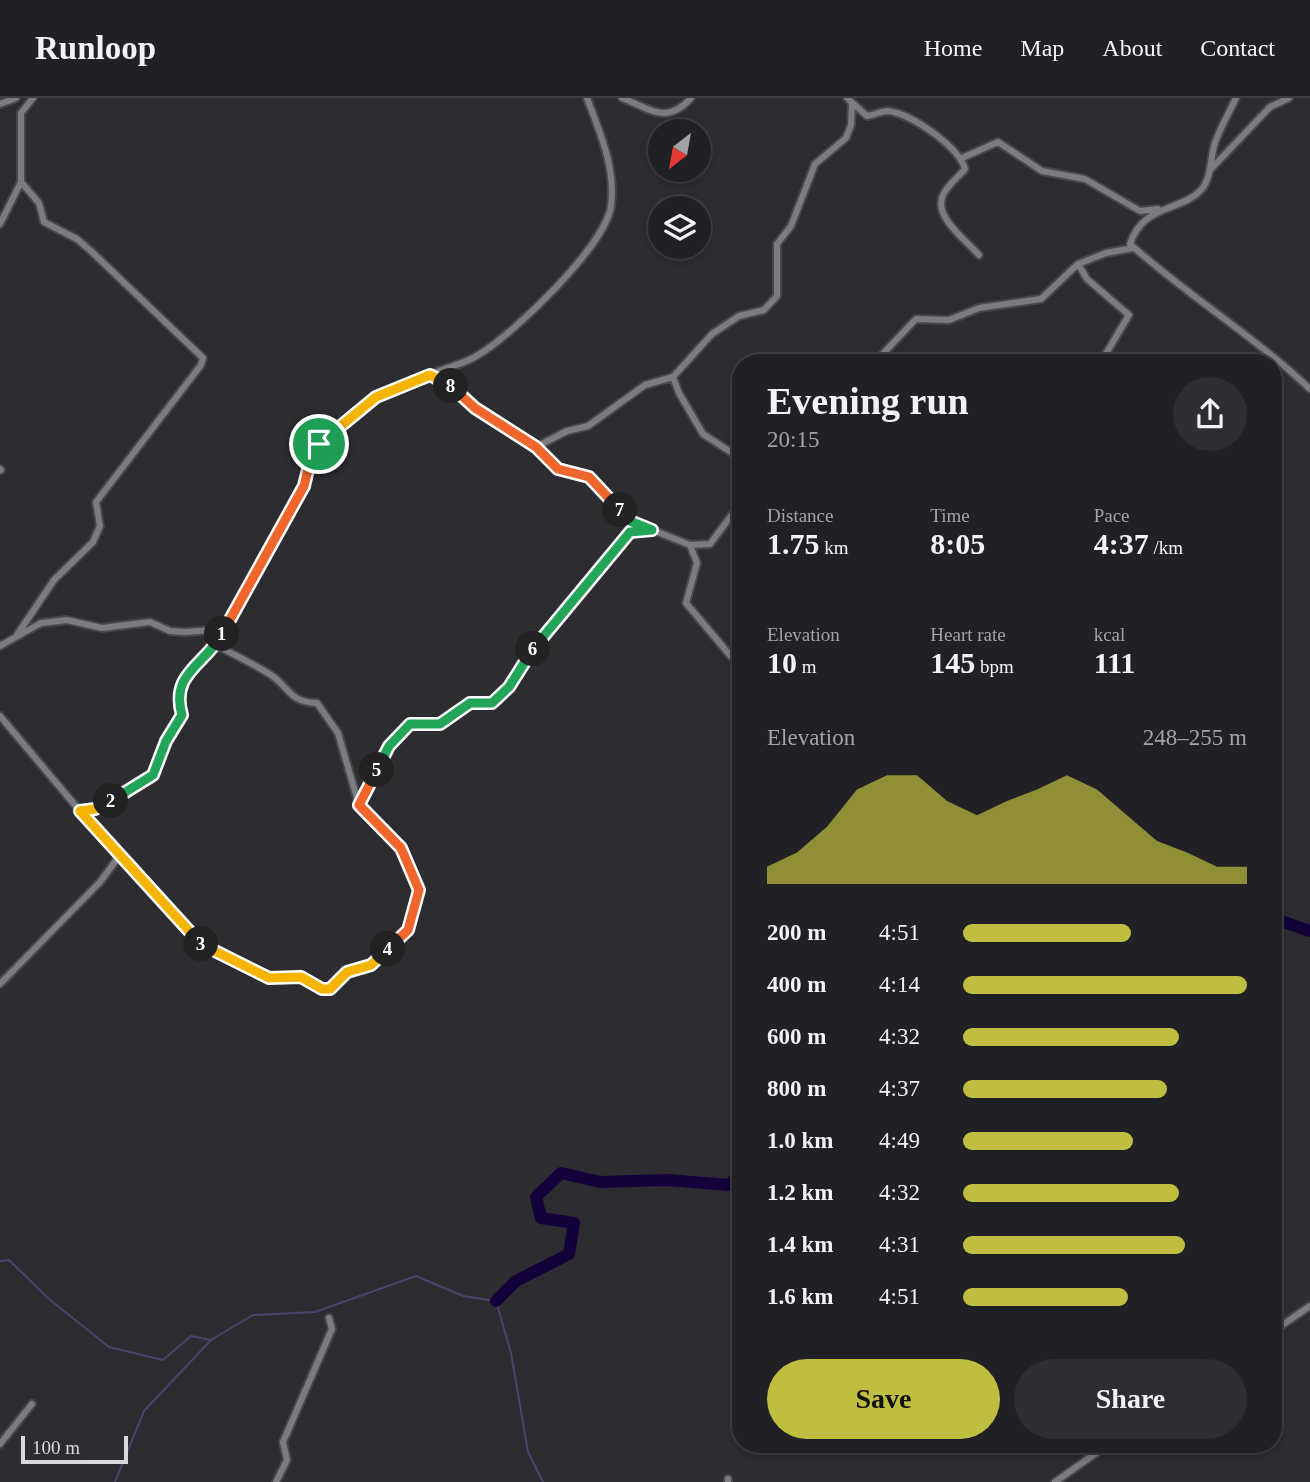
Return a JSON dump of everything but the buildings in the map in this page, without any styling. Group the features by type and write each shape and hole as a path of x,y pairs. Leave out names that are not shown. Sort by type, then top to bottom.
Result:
{"street":[{"path":"0,104 16,98"},
{"path":"0,224 21,182 21,113 33,98"},
{"path":"80,811 95,809 153,775 166,741 182,715 177,698 183,682 198,661 216,645 304,486 310,461 319,444 376,397 478,356 536,309 569,274 604,225 611,209 612,177 587,98"},
{"path":"622,98 653,113 674,111 691,98"},
{"path":"1236,98 1215,143 1201,191 1160,209 1141,225 1131,240 1133,248 1269,354"},
{"path":"1209,171 1270,107 1289,98"},
{"path":"536,447 567,431 588,426 645,385 673,377 712,334 739,316 764,310 777,296 777,244 791,226 815,164 846,138 851,124 850,100"},
{"path":"850,100 867,116 887,111 916,122 933,132 962,158 965,169 944,192 940,203 943,215 979,255"},
{"path":"962,158 998,142 1042,171 1085,180 1140,211 1160,209"},
{"path":"15,637 54,580 93,542 100,526 96,502 201,365 203,358 92,251 44,222 38,202 21,182"},
{"path":"883,354 916,319 950,320 979,308 1041,299 1078,264 1106,253 1133,248"},
{"path":"1078,264 1087,279 1129,315 1106,354"},
{"path":"1282,365 1310,389"},
{"path":"430,375 447,383 475,408 536,447 558,469 589,477 630,521 690,545 710,544 732,515"},
{"path":"673,377 679,393 703,434 732,453"},
{"path":"359,805 389,746 410,724 440,724 470,703 492,703 509,687 542,636 630,532 652,530"},
{"path":"690,545 697,563 685,603 732,658"},
{"path":"0,646 41,623 67,620 103,628 150,622 170,631 185,632 213,630 226,625"},
{"path":"0,716 80,811 204,947 269,978 301,977 322,989 330,989 347,972 371,965 408,930 419,890 401,848 359,805 338,733 317,703 303,703 286,692 273,677 216,645"},
{"path":"0,985 100,882 120,855"},
{"path":"1282,1325 1310,1306"},
{"path":"276,1482 287,1460 283,1442 332,1329 329,1318"},
{"path":"0,1444 32,1404"},
{"path":"1055,1482 1096,1453"}],"waterway":[{"path":"1282,921 1310,931"},
{"path":"496,1301 516,1281 569,1254 574,1223 541,1218 536,1197 561,1173 600,1182 667,1180 729,1185 732,1182"},
{"path":"0,1261 9,1260 49,1299 109,1347 163,1360 191,1336 211,1340"},
{"path":"115,1482 144,1411 211,1340 253,1315 315,1312 416,1276 463,1296 496,1301 511,1353 528,1452 543,1482"}],"route":[{"path":"430,375 456,389 475,408 536,447 558,469 589,477 630,521 652,530 630,532 542,636 509,687 492,703 470,703 440,724 410,724 389,746 359,805 401,848 419,890 408,930 371,965 347,972 330,989 322,989 301,977 269,978 204,947 80,811 95,809 153,775 166,741 182,715 177,698 183,682 198,661 216,645 254,570 304,486 310,461 319,444 376,397 430,375"}]}
